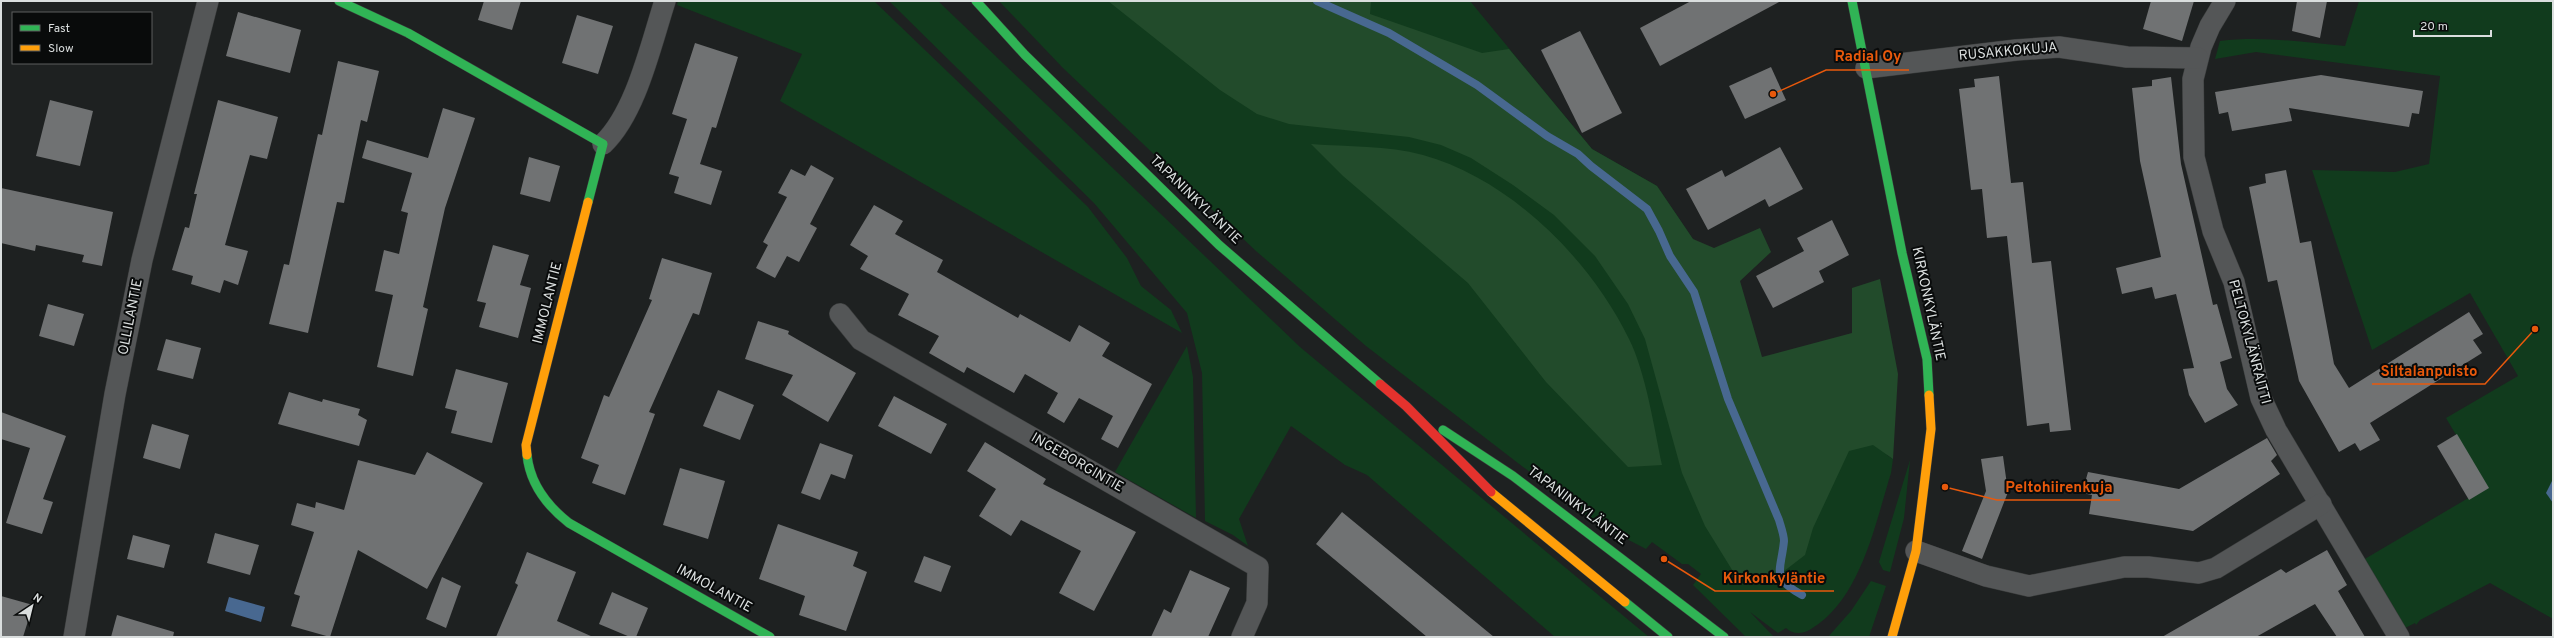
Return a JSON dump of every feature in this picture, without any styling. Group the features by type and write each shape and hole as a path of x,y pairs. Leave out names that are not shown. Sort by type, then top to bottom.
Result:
{"street":[{"name":"OLLILANTIE","path":"74,637 115,394 142,260 208,1"},
{"path":"339,1 408,33 603,144 615,133 627,114 665,1"},
{"name":"TAPANINKYLÄNTIE","path":"976,1 1025,55 1219,245 1406,406 1495,496 1668,637"},
{"name":"KIRKONKYLÄNTIE","path":"1852,1 1902,253 1927,359 1931,429 1916,551 1892,637"},
{"name":"PELTOKYLÄNRAITTI","path":"2225,1 2210,26 2198,58 2193,79 2194,157 2213,232 2234,282 2261,398 2276,430 2399,637"},
{"name":"RUSAKKOKUJA","path":"1866,68 2016,50 2059,47 2127,57 2198,58"},
{"name":"IMMOLANTIE","path":"603,144 526,445 531,478 552,511 568,523 767,636"},
{"name":"INGEBORGINTIE","path":"840,314 861,340 1258,567 1257,603 1242,637"},
{"name":"TAPANINKYLÄNTIE","path":"1406,406 1513,476 1724,637"},
{"path":"1916,551 1986,576 2029,586 2124,567 2148,567 2199,573 2216,568 2321,504"}],"green space":[{"path":"678,1 874,1 1088,207 1127,258 1141,286 1171,310 1182,333 780,101 802,54 677,5"},
{"path":"889,1 938,1 1300,347 1649,637 1555,637 1367,475 1345,465 1291,426 1239,519 1248,546 1233,535 1205,521 1202,373 1187,313 1094,203"},
{"path":"999,1 1470,1 1592,149 1657,186 1703,254 1745,384 1886,334 1887,455 1893,459 1891,473 1864,559 1854,580 1842,599 1828,616 1811,629 1801,633 1792,632 1786,628 1778,633 1750,612 1774,637 1746,637 1693,585 1701,574 1688,564 1682,564 1652,542 1646,549 1596,523 1366,346 1256,251 1063,68"},
{"path":"1108,1 1371,1 1370,14 1482,53 1509,49 1592,149 1657,186 1693,239 1714,248 1760,228 1771,252 1740,281 1762,357 1852,333 1852,288 1880,279 1898,374 1893,459 1873,445 1849,451 1813,528 1805,555 1766,585 1734,573 1705,526 1682,473 1645,339 1628,304 1595,256 1554,215 1513,185 1471,158 1441,145 1409,137 1289,124 1257,114 1220,90"},
{"path":"2359,1 2553,1 2553,619 2490,583 2420,620 2416,625 2415,623 2405,628 2363,560 2487,487 2446,418 2518,376 2470,293 2372,350 2312,170 2395,172 2429,164 2440,76 2256,52 2215,59 2220,41 2267,39 2345,46"},
{"path":"1311,144 1396,149 1423,155 1455,167 1486,183 1516,203 1544,226 1570,252 1593,280 1613,309 1629,339 1645,384 1662,465 1628,467 1546,382 1468,283 1343,176"},
{"path":"1187,346 1193,377 1196,518 1115,472"},
{"path":"1910,460 1904,518 1890,572 1883,570 1879,562"},
{"path":"1871,581 1886,586 1869,637 1828,637 1851,611"}],"water":[{"path":"2553,479 2553,503 2546,493"},
{"path":"229,597 265,607 261,622 225,611"}],"building":[{"path":"484,1 521,1 512,30 478,20"},
{"path":"1691,1 1781,1 1660,66 1640,28"},
{"path":"2151,1 2194,1 2182,41 2143,29"},
{"path":"2297,1 2327,1 2320,38 2292,31"},
{"path":"238,12 301,30 290,73 226,56"},
{"path":"577,15 613,26 598,74 562,63"},
{"path":"1580,31 1622,113 1582,133 1541,50"},
{"path":"695,43 738,57 716,128 712,127 700,164 722,171 711,205 674,193 679,177 669,174 687,119 672,114"},
{"path":"338,61 379,71 367,122 361,120 344,203 337,202 308,333 269,324 284,264 289,265 318,134 322,135"},
{"path":"1771,67 1786,100 1745,119 1729,86"},
{"path":"2321,75 2423,91 2419,114 2412,113 2409,127 2289,108 2292,121 2232,131 2228,112 2219,114 2215,92"},
{"path":"1999,76 2011,183 2023,182 2032,263 2051,261 2071,430 2050,432 2049,423 2027,426 2007,236 1987,238 1982,189 1971,190 1959,89 1975,87 1974,79"},
{"path":"2171,77 2181,164 2213,305 2217,304 2232,358 2220,362 2227,389 2238,405 2205,423 2189,395 2183,369 2194,368 2176,294 2155,299 2152,287 2122,294 2116,268 2161,257 2140,161 2132,88 2152,86 2152,80"},
{"path":"50,100 93,111 80,166 36,156"},
{"path":"218,100 278,117 267,159 250,155 225,245 248,251 238,285 224,280 220,293 191,284 193,276 172,270 185,227 189,228 197,194 194,194"},
{"path":"443,108 475,118 445,208 423,307 428,309 413,376 377,367 393,295 375,291 384,250 399,254 408,213 401,211 412,173 362,158 367,140 428,158"},
{"path":"1780,147 1803,189 1769,207 1765,199 1708,230 1686,189 1722,170 1725,177"},
{"path":"529,157 560,166 550,202 520,194"},
{"path":"811,165 834,178 810,224 817,228 799,262 787,256 775,278 756,268 768,245 763,242 787,197 778,193 791,169 805,176"},
{"path":"2286,170 2300,243 2311,241 2334,364 2349,388 2469,312 2483,334 2473,340 2482,353 2370,423 2380,440 2360,451 2355,443 2339,452 2299,381 2277,280 2268,282 2249,187 2266,183 2265,174"},
{"path":"1,188 113,212 102,266 82,262 84,255 36,245 35,251 1,243"},
{"path":"874,205 903,221 895,234 943,260 937,272 1018,318 1020,314 1070,342 1079,325 1110,343 1102,356 1152,384 1118,448 1101,439 1113,416 1079,398 1064,423 1047,413 1058,393 1025,374 1014,393 967,367 964,373 929,353 939,336 898,315 909,294 860,269 868,256 850,245"},
{"path":"1832,220 1849,255 1819,271 1824,282 1773,308 1756,276 1804,251 1797,238"},
{"path":"493,245 529,255 520,285 531,288 518,338 479,327 486,303 477,301"},
{"path":"662,258 712,273 699,315 693,313 649,412 655,414 625,495 592,483 599,465 581,458 604,395 609,397 652,300 649,299"},
{"path":"48,304 84,314 74,346 39,336"},
{"path":"758,321 789,331 788,334 856,373 828,422 782,395 793,375 745,359"},
{"path":"166,339 201,348 193,379 157,370"},
{"path":"456,369 508,383 492,443 451,433 457,411 445,408"},
{"path":"718,390 754,405 740,440 703,426"},
{"path":"289,392 322,402 323,399 360,409 358,415 367,420 359,446 278,424"},
{"path":"894,396 947,424 931,454 878,426"},
{"path":"1,412 66,436 43,499 53,502 42,534 6,523 30,448 1,439"},
{"path":"152,424 189,435 180,469 143,458"},
{"path":"2457,434 2489,488 2469,500 2437,446"},
{"path":"2267,438 2277,455 2271,461 2280,474 2193,531 2089,514 2092,495 2082,493 2088,472 2179,489"},
{"path":"985,442 1046,479 1043,484 1136,532 1094,611 1059,593 1081,551 1021,520 1011,536 979,516 996,489 967,471"},
{"path":"820,443 853,455 845,479 831,474 820,500 801,493"},
{"path":"427,452 483,483 427,589 358,550 330,637 291,626 300,596 294,594 314,532 291,525 297,503 315,508 316,502 344,510 358,460 415,475"},
{"path":"2003,456 2008,492 1982,559 1962,551 1986,491 1981,459"},
{"path":"680,468 725,481 708,539 663,525"},
{"path":"1342,512 1494,637 1427,637 1316,544"},
{"path":"778,524 858,552 853,566 867,572 846,631 799,615 805,596 759,579"},
{"path":"215,533 259,545 250,575 207,563"},
{"path":"133,535 170,545 164,568 127,559"},
{"path":"2327,550 2347,585 2338,591 2365,637 2337,637 2315,604 2256,637 2162,637 2281,569 2286,573"},
{"path":"527,552 576,572 557,621 593,637 496,637 518,585 515,583"},
{"path":"924,556 951,566 941,592 914,582"},
{"path":"1190,570 1230,588 1208,637 1151,637 1164,609 1171,613"},
{"path":"442,577 461,586 446,628 426,619"},
{"path":"612,592 648,608 636,637 630,637 599,624"},
{"path":"1,596 33,605 23,637 1,637"},
{"path":"117,615 174,632 173,637 111,637"}],"waterway":[{"path":"1317,1 1389,33 1477,85 1547,136 1578,154 1591,166 1647,209 1670,256 1694,292 1728,399 1779,520 1784,541 1780,567 1781,578 1792,589 1802,595"}],"traffic: fast":[{"path":"339,1 408,33 603,144 588,202"},
{"path":"976,1 1025,55 1219,245 1380,384"},
{"path":"1852,1 1902,253 1927,359 1929,395"},
{"path":"1443,430 1513,476 1724,637"},
{"path":"527,455 532,475 540,493 553,509 569,523 770,637"},
{"path":"1625,602 1668,637"}],"traffic: slow":[{"path":"527,455 526,445 588,202"},
{"path":"1892,637 1916,551 1931,429 1929,395"},
{"path":"1491,492 1625,602"}],"traffic: jam":[{"path":"1380,384 1406,406 1491,492"}],"place":[{"name":"Radial Oy","path":"1773,94"},
{"name":"Siltalanpuisto","path":"2535,329"},
{"name":"Peltohiirenkuja","path":"1945,487"},
{"name":"Kirkonkyläntie","path":"1664,559"}]}
